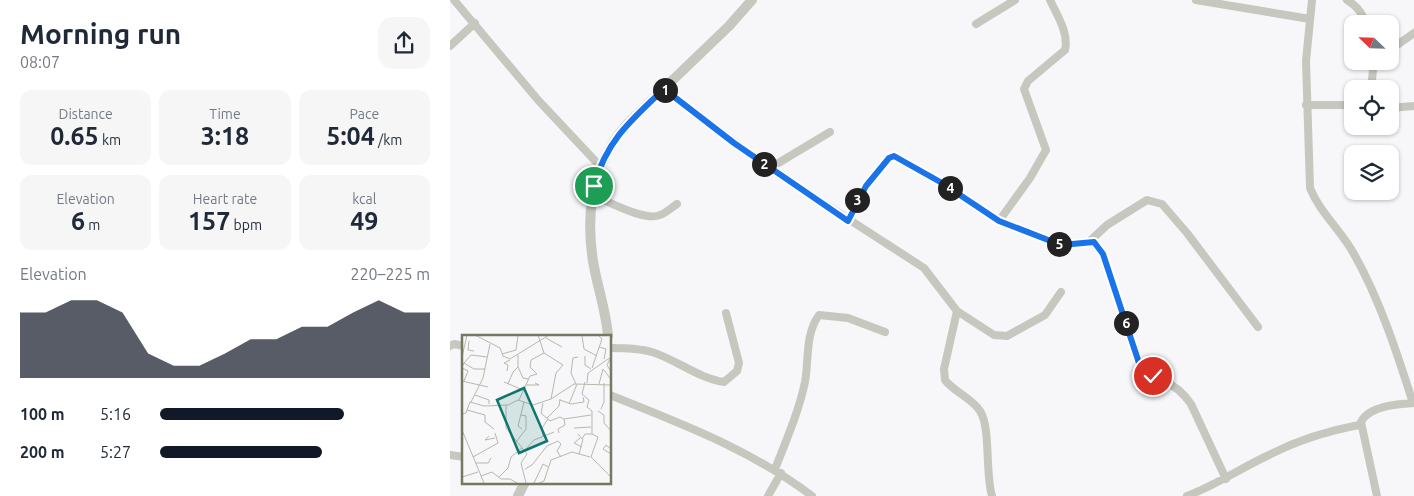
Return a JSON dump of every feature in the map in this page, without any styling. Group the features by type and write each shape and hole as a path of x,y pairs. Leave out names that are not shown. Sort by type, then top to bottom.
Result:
{"street":[{"path":"454,0 538,100 599,165"},
{"path":"608,335 592,253 592,195 599,165 617,136 740,15 752,0"},
{"path":"976,24 1015,0"},
{"path":"999,221 1030,178 1046,150 1046,145 1024,89 1028,81 1065,50 1064,30 1050,0"},
{"path":"1196,0 1310,19"},
{"path":"1312,0 1306,61 1310,188 1317,204 1341,232 1354,254 1391,339 1413,403 1374,411 1364,417 1360,425 1378,496"},
{"path":"1347,0 1355,5 1363,15"},
{"path":"450,46 475,23"},
{"path":"1399,44 1414,33"},
{"path":"664,89 770,168 848,221 924,268 957,311 984,330 1001,337 1016,332 1045,315 1060,292"},
{"path":"1306,106 1344,105"},
{"path":"1399,107 1414,106"},
{"path":"770,168 830,132"},
{"path":"848,221 866,186 889,158 894,156 942,183 999,221 1061,245 1091,240 1107,225 1147,200 1162,204 1187,233 1258,327"},
{"path":"592,195 643,216 652,217 660,216 677,204"},
{"path":"1091,240 1103,254 1140,366 1153,376 1176,387 1185,395 1226,479"},
{"path":"957,311 944,369 944,380 980,411 985,428 986,467 992,496"},
{"path":"611,348 639,349 652,352 706,378 724,382 737,371 739,363 726,313"},
{"path":"768,496 778,471 801,394 809,342 815,320 819,315 848,318 885,332"},
{"path":"450,346 454,344 462,346"},
{"path":"611,395 722,440 778,471 812,496"},
{"path":"1187,496 1226,479 1267,455 1310,437 1360,425"},
{"path":"518,496 524,484"}],"route":[{"path":"594,186 599,165 617,136 664,89 734,143 848,221 856,202 866,186 889,158 894,156 942,183 999,221 1061,245 1066,246 1091,240 1094,242 1103,254 1140,366 1142,370 1153,376"}]}
